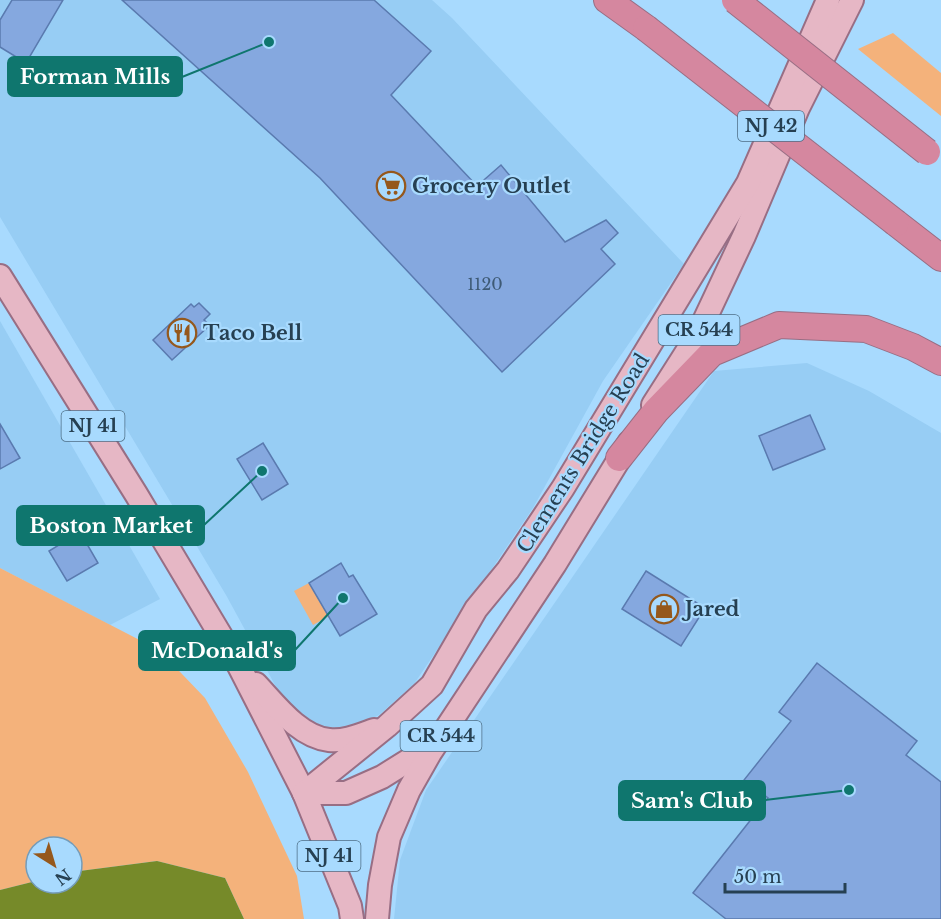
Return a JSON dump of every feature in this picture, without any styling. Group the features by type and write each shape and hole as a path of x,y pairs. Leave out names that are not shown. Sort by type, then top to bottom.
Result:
{"highway":[{"name":"NJ 42","path":"607,0 941,258"},
{"path":"735,0 934,158"},
{"path":"619,458 656,411 712,353 779,325 866,329 913,347 941,362"}],"main road":[{"name":"Clements Bridge Road","path":"304,793 387,726 432,685 476,609 508,570 563,488 726,223 748,183 828,0"},
{"name":"Clements Bridge Road","path":"377,919 380,885 389,837 409,790 451,720 555,564 697,336 744,236 798,108 852,0"},
{"name":"NJ 41","path":"0,276 136,494 239,666 304,793 350,906 352,919"},
{"path":"239,666 298,728 328,740 350,738 387,726"},
{"name":"Clements Bridge Road","path":"304,793 346,793 382,777 414,757 451,720"}],"shaded area":[{"path":"0,0 432,0 452,18 684,264 603,381 533,508 414,684 379,715 346,733 309,727 287,707 226,595 0,217"},
{"path":"893,33 941,73 941,116 858,49"},
{"path":"0,321 160,599 110,625 0,568"},
{"path":"807,363 869,391 941,433 941,919 394,919 400,860 426,790 714,371"},
{"path":"0,568 159,650 205,698 248,772 297,876 304,919 244,919 225,878 157,861 84,870 84,835 24,835 24,884 0,890"},
{"path":"309,583 329,616 313,625 294,591"},
{"path":"157,861 225,878 244,919 0,919 0,890 24,884 24,895 84,895 84,870"}],"building":[{"path":"12,0 63,0 26,63 0,47 0,20"},
{"path":"122,0 374,0 431,51 391,95 477,186 501,165 565,242 606,220 618,233 601,249 615,264 502,372 320,178"},
{"name":"Taco Bell","path":"199,303 210,314 204,320 210,325 172,360 153,340 191,304 194,307"},
{"path":"810,415 825,449 773,470 759,436"},
{"path":"0,424 20,458 0,469"},
{"path":"263,443 288,484 262,500 237,459"},
{"path":"80,532 98,563 67,581 49,551"},
{"path":"341,563 349,577 353,575 377,614 340,636 309,583"},
{"name":"Jared","path":"646,571 705,608 681,646 622,609"},
{"path":"817,663 917,741 906,755 941,782 941,919 726,919 693,893 768,798 744,780 791,721 779,712"}],"place":[{"name":"Forman Mills","path":"269,42"},
{"name":"Grocery Outlet","path":"391,186"},
{"name":"Taco Bell","path":"182,333"},
{"name":"Boston Market","path":"262,471"},
{"name":"McDonald's","path":"343,598"},
{"name":"Jared","path":"664,609"},
{"name":"Sam's Club","path":"849,790"}]}
